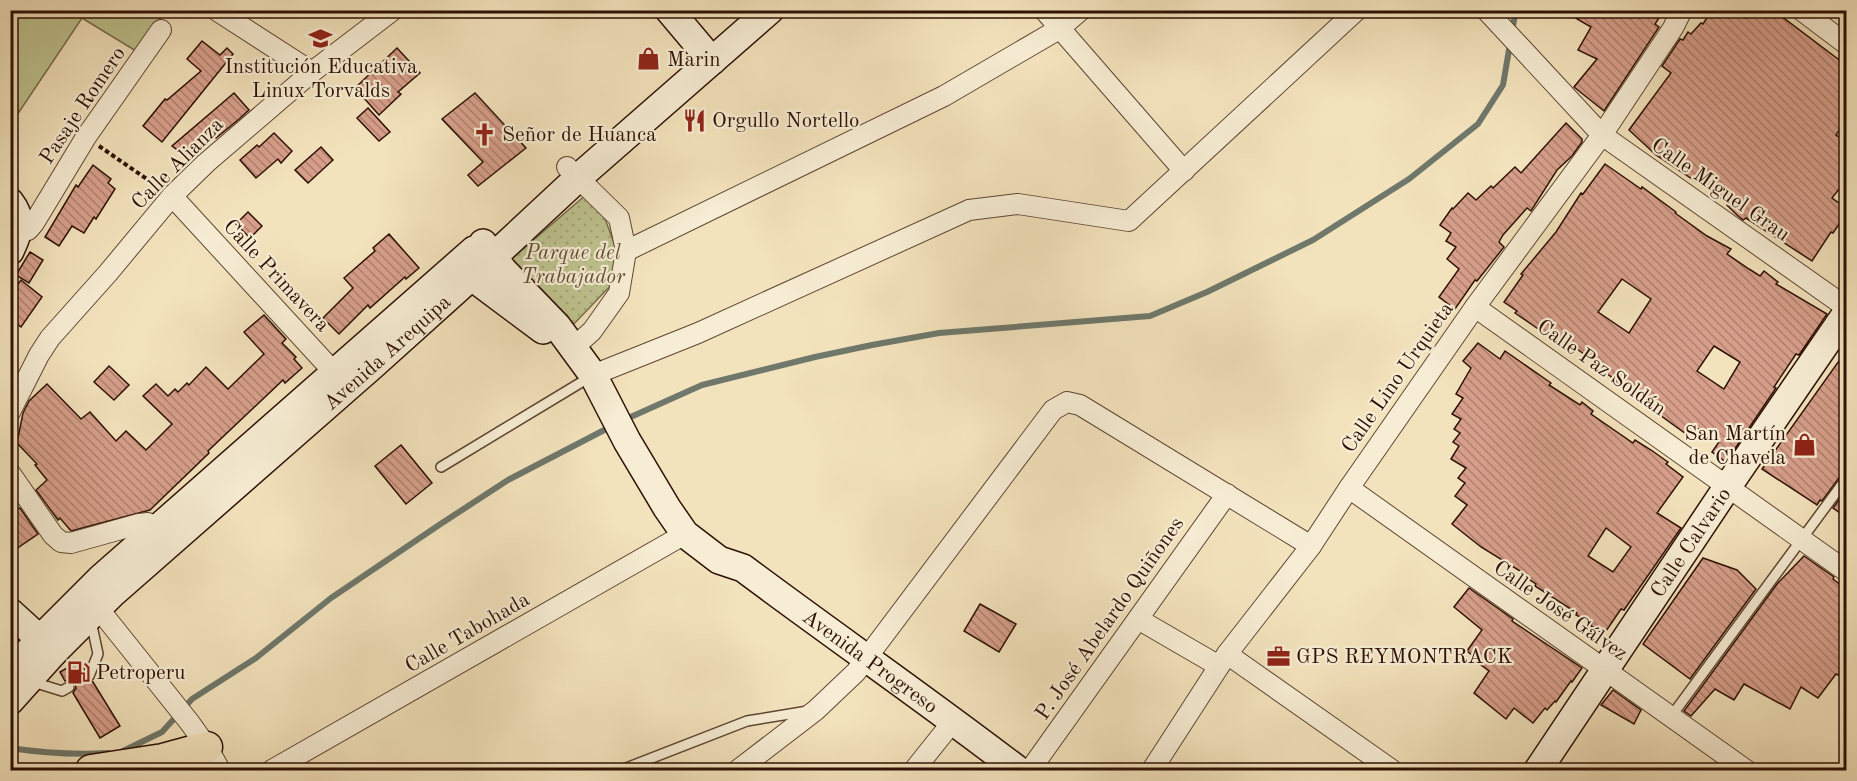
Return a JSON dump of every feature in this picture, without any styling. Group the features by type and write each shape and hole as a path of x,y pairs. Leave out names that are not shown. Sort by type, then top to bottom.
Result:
{"main road":[{"path":"669,10 706,55"},
{"name":"Avenida Arequipa","path":"706,55 745,10"},
{"name":"Avenida Arequipa","path":"16,684 47,645 573,172 706,55 770,10"},
{"path":"10,202 18,212 15,241"},
{"name":"Avenida Progreso","path":"488,250 503,270 557,326 596,379 627,441 685,534 719,560 732,579 1018,771"},
{"name":"Avenida Progreso","path":"465,270 552,337 573,348"},
{"name":"Calle Calvario","path":"1538,771 1846,314"},
{"name":"Avenida Arequipa","path":"91,605 157,529 341,380"},
{"path":"10,612 47,645"},
{"name":"Avenida Progreso","path":"950,726 1003,771"},
{"path":"108,770 163,759 206,747"}],"street":[{"path":"216,10 312,72"},
{"name":"Calle Alianza","path":"10,412 50,338 172,196 206,163 312,72 393,10"},
{"path":"1044,10 1184,171"},
{"path":"626,251 944,96 1059,29 1081,10"},
{"path":"596,379 969,210 1018,204 1129,221 1357,10"},
{"name":"Calle Miguel Grau","path":"1486,10 1602,135 1846,308"},
{"name":"Calle Lino Urquieta","path":"1152,771 1223,660 1311,546 1475,307 1602,135 1673,28 1682,10"},
{"path":"1801,10 1846,44"},
{"name":"Pasaje Romero","path":"15,241 34,223 86,137 161,30"},
{"path":"573,172 619,218 626,251 619,293 591,331 573,348"},
{"name":"Calle Primavera","path":"172,196 341,380"},
{"name":"Calle Paz Soldán","path":"1475,307 1846,571"},
{"path":"738,771 816,710 861,666 1053,410 1067,402 1080,405 1311,546"},
{"path":"10,473 53,535 61,542 71,543 139,524 148,523 157,529"},
{"name":"Calle José Gálvez","path":"1349,488 1746,771"},
{"name":"P. José Abelardo Quiñones","path":"1030,771 1227,494"},
{"name":"Calle Tabohada","path":"272,771 685,534"},
{"path":"91,605 161,685 206,747"},
{"path":"1138,619 1223,660 1392,771"},
{"path":"914,771 950,726"}],"lane":[{"path":"441,467 596,379"},
{"path":"1670,718 1846,478"},
{"path":"89,675 98,654 91,605"},
{"path":"16,684 62,691 69,687"},
{"path":"621,771 747,721 816,710"}],"path":[{"path":"86,137 172,196"}],"green space":[{"path":"11,11 166,11 136,51 82,18 11,124"},
{"name":"Parque del Trabajador","path":"587,194 604,216 617,251 617,279 571,327 509,261"}],"building":[{"path":"1562,10 1664,10 1655,24 1659,27 1604,111 1574,87 1597,59 1578,50 1591,27"},
{"path":"1712,10 1734,10 1745,18 1749,10 1773,10 1846,65 1846,120 1836,135 1846,142 1846,180 1832,198 1846,208 1846,214 1812,261 1746,218 1743,220 1727,205 1728,203 1656,155 1629,130 1671,73 1662,66 1680,39 1683,40 1688,32 1691,34 1701,23 1703,24"},
{"path":"202,41 220,55 227,48 233,54 162,142 143,126 165,99 167,100 201,71 187,59"},
{"path":"397,48 420,73 398,92 401,94 379,115 355,88"},
{"path":"234,93 249,110 238,120 216,138 209,131 188,158 172,146"},
{"name":"Señor de Huanca","path":"475,93 526,148 478,186 468,175 483,162 442,119"},
{"path":"368,108 390,132 379,141 357,118"},
{"path":"1566,123 1582,139 1582,142 1572,156 1557,170 1531,211 1527,208 1503,235 1499,242 1504,247 1477,281 1475,280 1455,309 1439,297 1459,269 1447,259 1456,247 1446,241 1451,233 1440,225 1452,208 1468,193 1476,200 1491,186 1493,188 1515,167 1521,173"},
{"path":"274,133 292,151 281,163 278,159 256,178 240,160"},
{"path":"321,147 333,160 308,183 295,170"},
{"path":"1605,164 1641,189 1642,187 1707,236 1731,249 1727,254 1749,269 1760,276 1764,271 1778,282 1776,284 1827,314 1799,355 1796,354 1726,462 1712,452 1719,442 1692,425 1686,434 1616,383 1617,381 1603,371 1605,369 1567,342 1564,346 1550,337 1515,313 1517,311 1504,302 1523,275 1521,274 1556,232 1581,193 1583,194","holes":["1622,279 1651,299 1629,333 1598,312","1714,346 1740,362 1724,389 1697,371"]},
{"path":"93,165 111,179 108,183 115,189 84,233 72,226 59,246 45,237 76,185 78,187"},
{"path":"248,212 262,226 250,238 236,224"},
{"path":"389,234 419,268 406,279 405,277 370,308 368,305 339,334 323,318 353,288 344,278 375,251 373,248"},
{"path":"30,252 43,260 29,283 16,275"},
{"path":"21,280 42,297 21,327 10,319 10,295"},
{"path":"264,315 286,339 282,343 296,357 294,359 302,368 285,383 283,380 150,510 71,531 60,518 58,520 36,490 47,480 35,465 37,464 17,443 23,413 29,401 47,384 81,419 90,412 116,441 126,431 146,450 172,424 143,396 156,384 168,396 175,389 178,392 187,383 189,385 206,367 228,389 264,354 244,332"},
{"path":"1478,343 1500,359 1505,351 1551,383 1549,385 1580,405 1582,402 1593,411 1591,414 1633,443 1635,440 1668,462 1666,464 1683,477 1657,513 1681,528 1624,610 1621,609 1604,634 1591,626 1592,623 1576,615 1577,613 1535,586 1536,584 1524,576 1525,574 1481,547 1452,524 1467,505 1455,496 1465,483 1458,478 1466,468 1451,459 1459,446 1453,442 1460,433 1454,429 1461,419 1452,414 1463,398 1456,394 1471,368 1463,361","holes":["1606,528 1631,547 1613,572 1588,556"]},
{"name":"San Martín de Chavela","path":"1846,351 1846,472 1817,505 1762,469"},
{"path":"109,366 129,385 114,400 94,382"},
{"path":"401,445 432,483 406,504 375,466"},
{"path":"1846,490 1846,517 1833,508"},
{"path":"20,508 38,534 10,553 10,512"},
{"path":"1804,556 1834,577 1833,579 1846,589 1846,674 1841,671 1838,675 1836,674 1818,698 1801,687 1790,709 1744,684 1734,700 1715,689 1691,716 1684,711 1777,584"},
{"path":"1703,558 1737,570 1756,589 1690,679 1643,644"},
{"path":"1469,588 1513,619 1512,621 1582,668 1556,702 1547,710 1545,708 1533,723 1514,708 1506,719 1474,693 1489,671 1473,659 1474,657 1467,651 1482,630 1454,607"},
{"path":"980,604 1016,624 999,652 964,631"},
{"path":"79,661 85,669 83,680 93,682 120,726 100,738 73,693 76,688 75,683 70,680 65,681 60,672"},
{"path":"1613,690 1641,710 1634,724 1601,705"}],"waterway":[{"path":"1512,31 1516,10"},
{"path":"624,420 702,385 815,357 939,333 1150,316 1207,292 1313,240 1409,179 1478,124 1503,85 1510,44"},
{"path":"121,752 162,732 192,699 256,658 331,598 439,525 508,480 612,426"},
{"path":"10,748 59,753 108,753"}],"place":[{"name":"Institución Educativa Linux Torvalds","path":"321,38"},
{"name":"Marin","path":"649,59"},
{"name":"Orgullo Nortello","path":"694,120"},
{"name":"Señor de Huanca","path":"484,134"},
{"name":"San Martín de Chavela","path":"1804,445"},
{"name":"GPS REYMONTRACK","path":"1278,656"},
{"name":"Petroperu","path":"78,672"}]}
